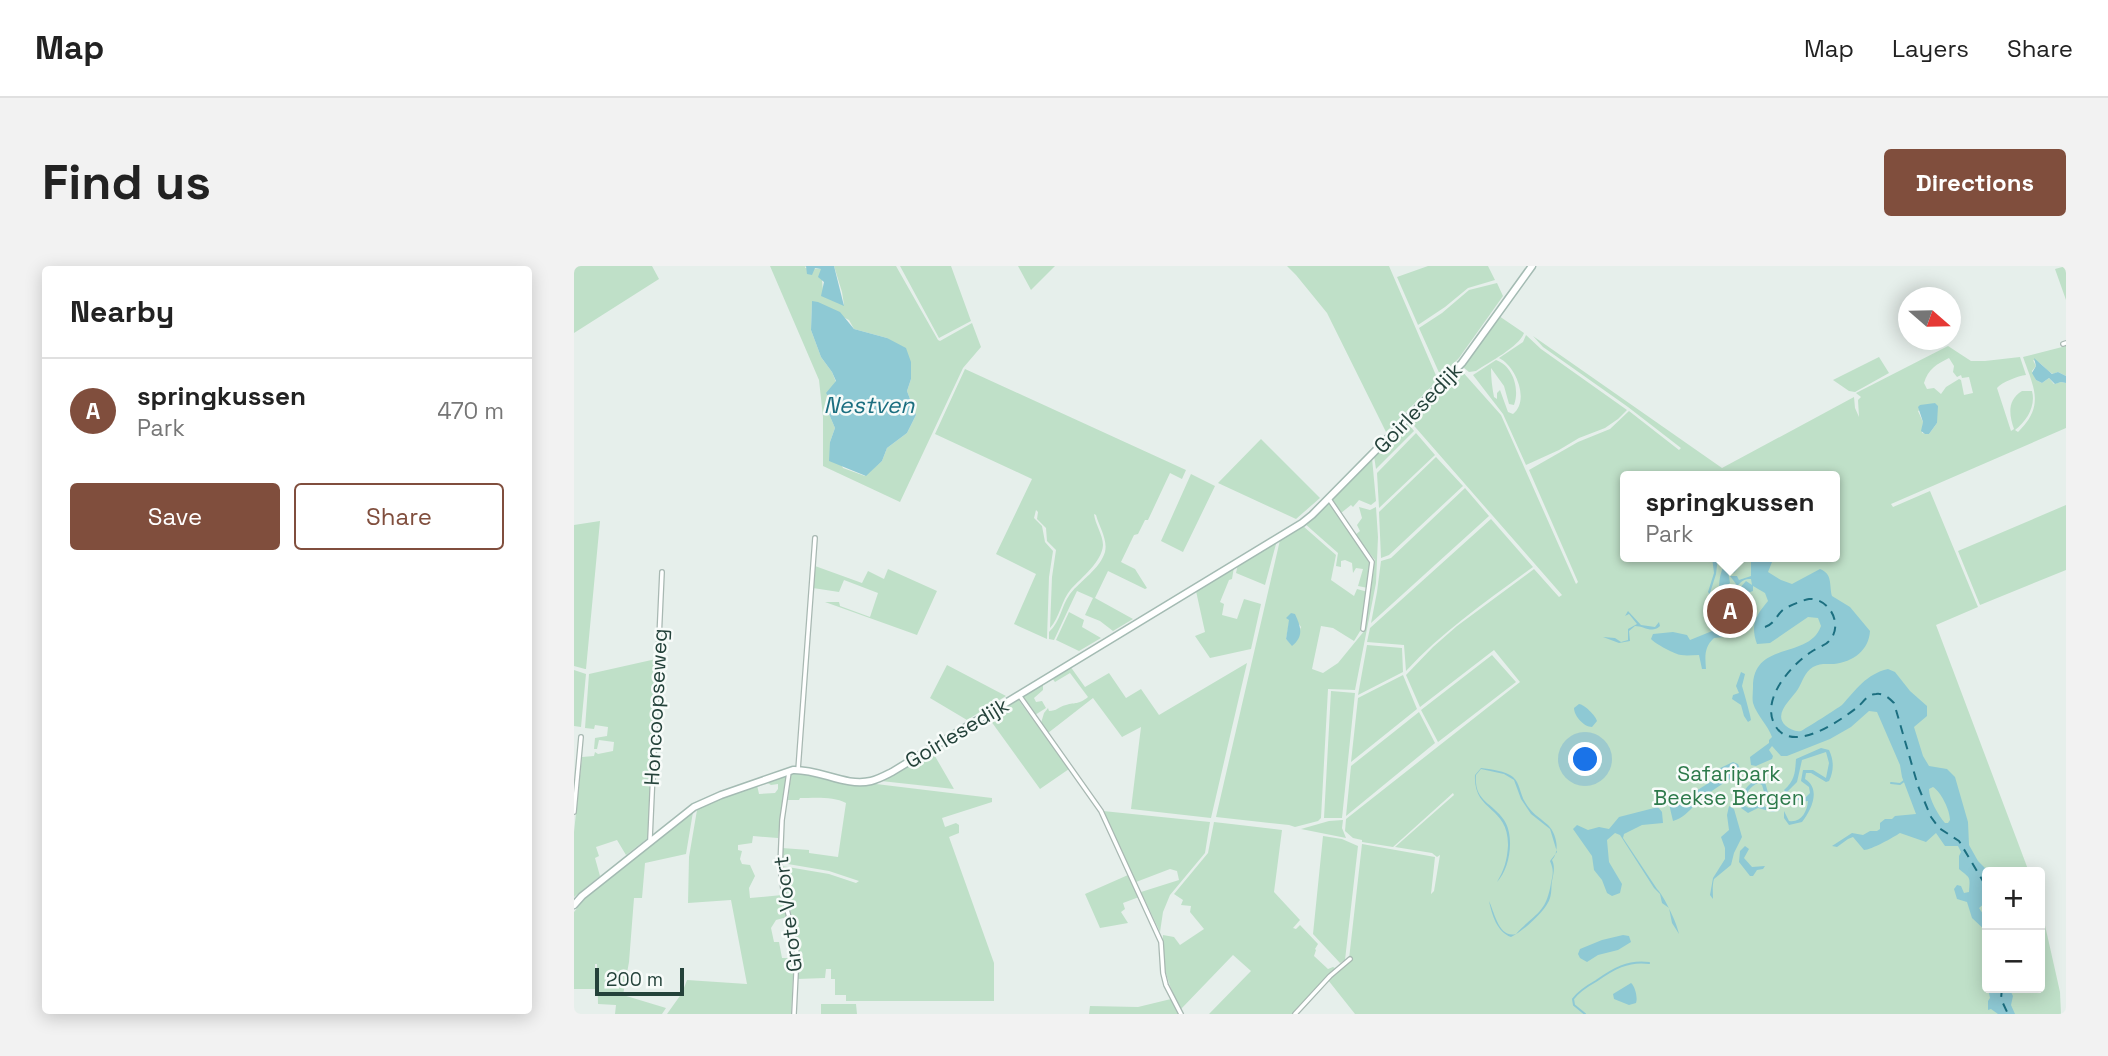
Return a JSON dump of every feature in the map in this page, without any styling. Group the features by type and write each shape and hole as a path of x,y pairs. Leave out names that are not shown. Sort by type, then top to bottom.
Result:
{"street":[{"name":"Goirlesedijk","path":"574,905 650,841 708,799 798,770 855,782 873,781 1302,523 1329,499 1462,363 1532,266"},
{"path":"1329,499 1373,562 1363,629"},
{"path":"798,770 815,538"},
{"name":"Honcoopseweg","path":"650,841 662,572"},
{"path":"1019,695 1101,811 1161,942 1166,985 1181,1014"},
{"path":"574,812 581,737"},
{"name":"Grote Voort","path":"789,772 781,828 780,867 797,953 794,1014"},
{"path":"1295,1014 1330,975 1350,959"}],"green space":[{"path":"574,266 652,266 659,279 574,333"},
{"path":"770,266 806,266 805,268 821,269 823,291 844,305 834,266 896,266 938,340 972,323 981,347 963,368 900,502 823,466 823,417 819,380","holes":["812,302 849,320 854,329 887,338 911,379 907,391 916,415 907,433 887,448 882,461 865,476 843,468 830,442 835,428 826,407 836,382 821,357 811,330"]},
{"path":"900,266 951,266 971,321 939,338"},
{"path":"1018,266 1055,266 1031,290"},
{"path":"1287,266 1389,266 1438,380 1386,432 1327,313"},
{"path":"1428,266 1488,266 1495,280 1468,288 1418,325 1397,277"},
{"path":"2066,266 2066,300 2055,269"},
{"path":"1497,283 1503,296 1459,358 1441,377 1419,328 1469,290"},
{"path":"1499,316 1524,333 1516,344 1503,354 1476,371 1469,372 1462,366"},
{"path":"1526,335 1541,349 1627,410 1605,428 1526,465 1503,414 1473,375 1496,360 1507,367 1514,379 1514,405 1509,404 1504,386 1491,368 1492,386 1494,397 1497,399 1500,390 1508,412 1513,414 1520,401 1519,384 1511,368 1499,358 1523,342"},
{"name":"Safaripark Beekse Bergen","path":"1533,336 1722,468 1854,397 1859,417 1858,400 1861,397 1856,393 1940,350 1954,350 1971,361 2020,357 2026,375 1997,388 2011,431 2014,429 2010,413 2014,399 2022,391 2032,391 2032,408 2027,418 2015,430 2018,432 2032,414 2035,396 2023,357 2066,346 2066,376 2058,372 2053,374 2033,360 2036,366 2032,371 2036,380 2042,383 2049,378 2054,384 2066,383 2066,428 1891,504 1893,507 1930,491 1978,607 1936,625 2027,867 1982,867 1982,993 2045,993 2045,925 2060,992 2061,1014 1355,1014 1328,980 1349,959 1362,844 1435,857 1431,894 1434,891 1440,855 1437,857 1432,853 1395,847 1454,795 1453,793 1393,847 1353,838 1345,831 1346,819 1520,682 1494,650 1420,707 1406,675 1457,626 1534,569 1559,597 1562,595 1409,420 1460,369 1501,415 1576,584 1578,582 1529,470 1578,442 1610,429 1629,411 1679,450 1681,448 1543,347","holes":["1949,358 1954,366 1953,372 1957,377 1969,377 1973,393 1964,395 1959,379 1946,387 1941,394 1934,388 1927,389 1924,383 1937,365","1935,403 1937,423 1929,434 1922,433 1923,422 1918,411"]},
{"path":"1879,357 1889,373 1855,392 1833,380"},
{"path":"965,369 1186,470 1182,479 1170,473 1148,520 1145,520 1138,534 1134,535 1121,562 1135,569 1147,588 1108,571 1095,598 1133,619 1113,631 1100,621 1085,615 1093,598 1077,591 1054,640 1049,639 1049,632 1070,594 1103,558 1105,543 1094,514 1103,541 1102,551 1095,563 1071,589 1050,628 1056,550 1047,541 1046,528 1037,519 1036,510 1034,518 1042,526 1045,542 1053,551 1049,577 1047,639 1014,624 1036,574 996,554 1032,479 935,434"},
{"path":"1407,422 1414,431 1376,469 1374,456"},
{"path":"1416,433 1435,455 1379,508 1377,473"},
{"path":"1261,439 1320,498 1296,519 1218,483"},
{"path":"1436,457 1463,486 1389,555 1381,558 1379,512"},
{"path":"1372,458 1376,501 1371,505 1359,500 1353,507 1351,505 1341,513 1331,500"},
{"path":"1191,474 1215,486 1183,552 1161,541"},
{"path":"1465,488 1489,516 1371,623 1381,561 1391,558"},
{"path":"1328,503 1334,507 1358,545 1371,559 1368,588 1358,586 1363,569 1356,568 1353,573 1352,563 1345,560 1341,561 1341,567 1336,566 1338,553 1304,523"},
{"path":"2066,505 2066,570 1980,605 1958,551"},
{"path":"1359,507 1370,510 1376,507 1376,583 1355,690 1328,689 1321,818 1295,827 1216,817 1280,540 1303,526 1336,555 1331,580 1354,596 1357,589 1368,592 1362,628 1354,641 1333,628 1321,626 1312,669 1323,673 1338,663 1365,630 1375,560 1355,535 1360,531 1357,525 1362,518","holes":["1291,613 1301,627 1292,645 1286,639"]},
{"path":"1491,519 1533,567 1451,629 1406,671 1404,645 1367,642 1370,628"},
{"path":"600,521 585,669 574,666 574,525"},
{"path":"1275,541 1265,585 1236,573 1238,564"},
{"path":"815,566 862,583 868,571 884,579 888,569 937,591 917,635 825,602 839,602 840,606 870,617 878,593 844,580 839,592 813,588"},
{"path":"1234,567 1232,579 1229,580 1220,602 1224,604 1222,615 1237,619 1244,599 1261,604 1251,649 1210,658 1195,636 1205,632 1196,591"},
{"path":"1069,612 1084,620 1082,627 1101,638 1079,651 1056,640"},
{"path":"1367,645 1402,648 1403,672 1358,695"},
{"path":"1492,655 1516,682 1438,742 1421,710"},
{"path":"656,659 648,838 626,855 617,840 596,847 599,856 595,858 600,876 574,897 574,832 582,757 594,756 595,752 598,754 613,751 614,742 599,740 597,749 594,749 595,738 607,736 608,727 595,725 594,729 585,728 589,674"},
{"path":"1247,663 1211,818 1131,809 1141,727 1122,737 1093,698 1048,733 1041,723 1048,708 1049,711 1054,710 1088,697 1070,673 1055,682 1052,678 1070,666 1085,687 1109,673 1126,698 1141,689 1159,715"},
{"path":"947,665 1006,696 967,720 930,698"},
{"path":"574,670 586,674 581,727 574,726"},
{"path":"1403,675 1417,709 1351,762 1358,698"},
{"path":"1043,684 1043,690 1034,698 1036,702 1042,701 1046,708 1035,715 1022,696"},
{"path":"1331,691 1355,693 1342,818 1324,818"},
{"path":"1018,699 1069,769 1040,789 988,717"},
{"path":"1419,712 1435,743 1346,816 1351,766"},
{"path":"932,751 954,789 881,781"},
{"path":"797,773 848,784 876,784 992,798 992,802 942,818 945,827 956,823 959,825 959,833 949,837 994,963 994,1001 846,1001 846,995 835,995 835,979 831,979 831,969 826,969 825,978 797,979 797,944 782,866 829,874 856,883 859,881 829,871 782,863 782,848 809,850 809,853 838,857 846,803 823,798 788,800 791,775"},
{"path":"786,777 778,838 753,836 752,843 738,845 738,850 742,851 742,864 750,865 755,876 749,888 750,898 782,895 787,917 776,920 771,928 774,942 779,942 782,958 794,958 791,1014 667,1014 682,993 687,980 747,984 731,900 688,903 689,857 697,810 757,785 759,794 775,793 778,784 771,785 766,782"},
{"path":"1103,811 1210,822 1205,853 1170,895 1163,912 1160,932 1141,892 1179,880 1177,871 1170,869 1136,882"},
{"path":"693,812 686,854 645,863 642,898 634,898 629,962 623,995 666,1008 662,1014 615,1014 616,1005 598,1004 597,964 595,989 574,989 574,912 587,896"},
{"path":"1343,820 1342,828 1346,838 1301,829 1329,821"},
{"path":"1214,822 1282,830 1274,892 1300,920 1293,928 1296,929 1300,925 1318,944 1314,956 1328,969 1335,968 1292,1014 1209,1014 1251,971 1233,955 1181,1009 1172,991 1164,964 1163,935 1174,937 1180,945 1204,929 1190,912 1191,906 1181,905 1183,900 1174,894 1208,853"},
{"path":"1323,836 1342,839 1358,846 1345,960 1340,963 1313,934"},
{"path":"1128,875 1139,897 1123,903 1125,909 1121,912 1128,923 1100,928 1085,894"},
{"path":"1171,999 1179,1014 1089,1014 1090,1006 1138,1007"},
{"path":"821,1004 856,1004 857,1014 821,1014"}],"water":[{"path":"806,266 834,266 844,306 821,296 824,282 818,277 821,269 815,268 812,275 807,274"},
{"name":"Nestven","path":"812,301 840,312 854,329 887,338 906,348 911,362 911,379 907,391 916,415 907,433 887,448 882,461 866,476 829,461 830,442 835,428 826,407 830,399 826,393 836,381 821,357 811,330"},
{"path":"2034,358 2052,374 2058,372 2066,376 2066,383 2055,384 2049,378 2042,383 2036,380 2032,373 2036,366"},
{"path":"1935,403 1938,406 1937,423 1929,434 1925,434 1921,431 1923,422 1918,407"},
{"path":"1713,562 1717,562 1710,593 1722,595 1723,599 1732,596 1724,593 1736,584 1730,576 1737,576 1739,580 1751,576 1751,562 1772,562 1768,572 1792,584 1820,569 1827,574 1832,596 1850,607 1870,631 1869,638 1859,654 1853,658 1810,669 1784,707 1782,721 1791,729 1801,731 1842,705 1862,683 1880,671 1888,669 1895,672 1927,706 1927,716 1914,727 1923,756 1929,766 1947,769 1955,777 1968,822 1969,845 1984,867 1982,905 1979,908 1982,912 1982,927 1972,918 1967,902 1957,899 1954,889 1957,885 1961,886 1964,893 1969,892 1969,878 1959,869 1961,852 1958,846 1945,846 1936,833 1926,842 1900,833 1864,850 1853,837 1837,847 1832,846 1852,833 1863,835 1877,831 1885,819 1916,814 1900,765 1877,712 1869,711 1851,727 1830,739 1787,756 1781,756 1772,746 1769,750 1772,759 1756,766 1751,765 1750,757 1769,743 1772,737 1753,703 1755,672 1762,662 1771,656 1805,643 1815,636 1821,626 1818,618 1808,617 1770,643 1757,644 1754,626 1757,616 1768,601 1765,593 1753,586 1753,591 1742,595 1739,589 1746,581 1752,585 1751,579 1745,579 1734,589 1739,595 1724,603 1718,603 1720,599 1708,592 1714,573","holes":["1929,789 1936,789 1950,820 1945,823 1934,807"]},
{"path":"1726,562 1738,562 1739,567 1734,573 1728,571 1730,583 1720,591 1722,570 1729,567"},
{"path":"1628,611 1641,625 1655,627 1659,622 1660,626 1651,630 1635,626 1629,631 1630,641 1619,643 1603,637 1615,638 1621,642 1628,640 1628,629 1637,624 1629,614 1625,616"},
{"path":"1291,613 1295,614 1300,631 1292,646 1286,639 1289,620 1286,618"},
{"path":"1732,623 1733,636 1714,638 1708,645 1706,669 1702,669 1699,655 1678,654 1651,639 1653,634 1673,632 1687,635 1690,640"},
{"path":"1741,672 1745,674 1742,686 1751,718 1748,722 1741,705 1732,699 1733,695 1739,693 1736,686"},
{"path":"1579,704 1587,708 1596,719 1592,727 1578,718 1574,708"},
{"path":"1821,748 1829,750 1831,754 1831,777 1826,782 1806,773 1805,779 1813,788 1812,805 1802,822 1789,825 1784,818 1784,811 1789,821 1797,820 1805,813 1808,801 1792,796 1805,798 1810,793 1809,787 1801,781 1803,770 1813,770 1826,778 1829,763 1826,752 1802,760 1797,782 1786,793 1784,790 1794,776 1796,759"},
{"path":"1733,762 1738,764 1742,773 1717,787 1673,821 1669,804 1685,798 1715,779 1716,770"},
{"path":"1481,768 1502,772 1513,777 1527,806 1548,825 1554,833 1556,843 1556,850 1550,829 1531,814 1521,799 1514,780 1504,774 1481,769 1476,775 1478,791 1504,820 1509,835 1508,861 1497,882 1507,856 1507,833 1503,823 1479,796 1476,787 1475,775"},
{"path":"1761,779 1765,782 1770,800 1776,802 1767,802 1762,785 1758,783 1747,792 1745,806 1749,808 1759,804 1780,810 1773,812 1758,808 1748,813 1741,808 1743,794 1748,786"},
{"path":"1729,806 1734,809 1742,837 1731,865 1714,879 1713,899 1710,895 1713,878 1725,859 1721,837 1729,830"},
{"path":"1658,807 1662,812 1663,823 1642,825 1624,834 1623,838 1660,892 1669,908 1662,903 1660,894 1620,835 1615,833 1607,840 1609,862 1622,884 1620,893 1612,896 1607,893 1594,870 1592,856 1573,829 1577,825 1588,830 1599,827 1609,829 1619,817"},
{"path":"1745,846 1749,849 1744,858 1752,867 1765,866 1753,876 1750,876 1739,862 1740,851"},
{"path":"1555,854 1552,860 1554,872 1548,903 1516,934 1543,907 1549,893 1552,867 1550,861"},
{"path":"1489,901 1495,917 1505,932 1516,934 1511,937 1502,931 1496,922"},
{"path":"1669,908 1676,923 1679,934 1672,923"},
{"path":"1623,935 1629,936 1631,942 1618,950 1598,955 1587,962 1578,954 1580,949"},
{"path":"1631,983 1636,992 1636,1003 1629,1005 1614,999 1613,994"},
{"path":"1989,993 2012,993 2011,1005 2015,1014 1998,1014 1988,1010"}],"waterway":[{"path":"1891,783 1900,784 1904,781"},
{"path":"1585,1014 1574,1005 1573,999 1581,991 1621,966 1649,963"}],"ferry route":[{"path":"1765,627 1784,609 1809,599 1817,600 1829,608 1835,621 1833,635 1827,643 1794,666 1779,685 1771,706 1776,727 1784,734 1805,736 1830,726 1871,695 1884,695 1894,703 1918,786 1931,817 1939,828 1959,841 1982,880"},
{"path":"2002,993 2001,999 2008,1014"}],"place":[{"name":"springkussen","path":"1730,611"}]}
